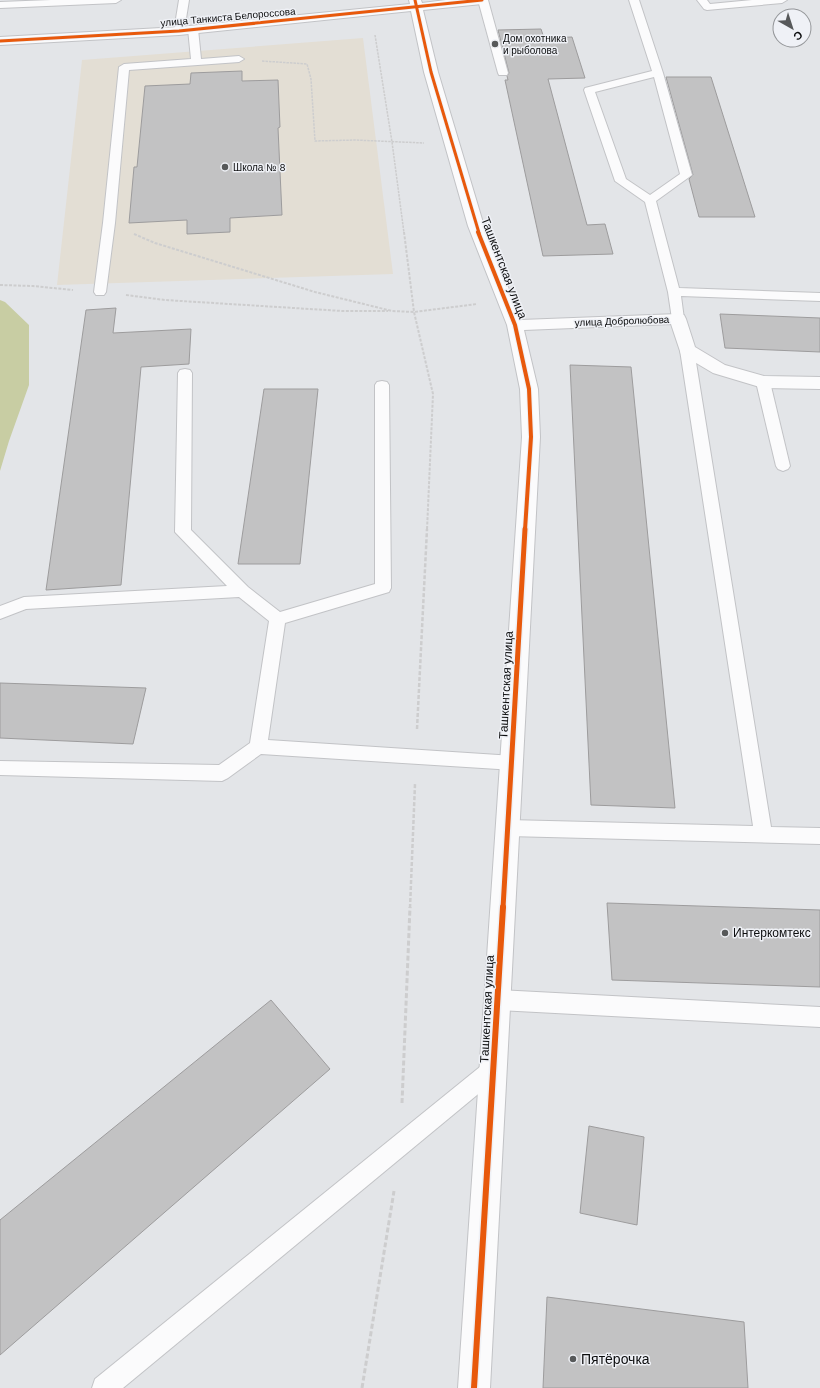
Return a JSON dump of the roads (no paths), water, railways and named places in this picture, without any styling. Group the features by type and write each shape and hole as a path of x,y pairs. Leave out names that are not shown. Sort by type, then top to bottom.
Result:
{"street":[{"name":"улица Танкиста Белороссова","path":"0,41 179,31 375,12 416,4 482,0"},
{"name":"Ташкентская улица","path":"416,4 431,72 476,226 515,325 529,389 531,436 474,1388"},
{"name":"улица Добролюбова","path":"515,325 678,319 687,350"},
{"path":"687,350 719,369 763,382 820,382"}],"lane":[{"path":"0,5 116,0"},
{"path":"179,31 184,0"},
{"path":"482,0 503,73"},
{"path":"634,0 658,73 686,175 650,200"},
{"path":"702,0 707,7 782,0"},
{"path":"193,29 196,62"},
{"path":"100,292 109,223 124,67 239,59"},
{"path":"658,73 589,90 621,181 650,200 674,292 678,319"},
{"path":"674,292 820,297"},
{"path":"687,350 763,834"},
{"path":"185,373 183,532 242,591 277,619"},
{"path":"763,382 783,466"},
{"path":"277,619 383,588 382,385"},
{"path":"0,613 24,602 242,591"},
{"path":"258,747 277,619"},
{"path":"0,768 222,773 258,747 512,763"},
{"path":"507,828 820,836"},
{"path":"497,1000 820,1017"},
{"path":"104,1388 493,1069"}],"place":[{"name":"Дом охотника и рыболова","path":"495,44"},
{"name":"Школа № 8","path":"225,167"},
{"name":"Интеркомтекс","path":"725,933"},
{"name":"Пятёрочка","path":"573,1359"}]}
